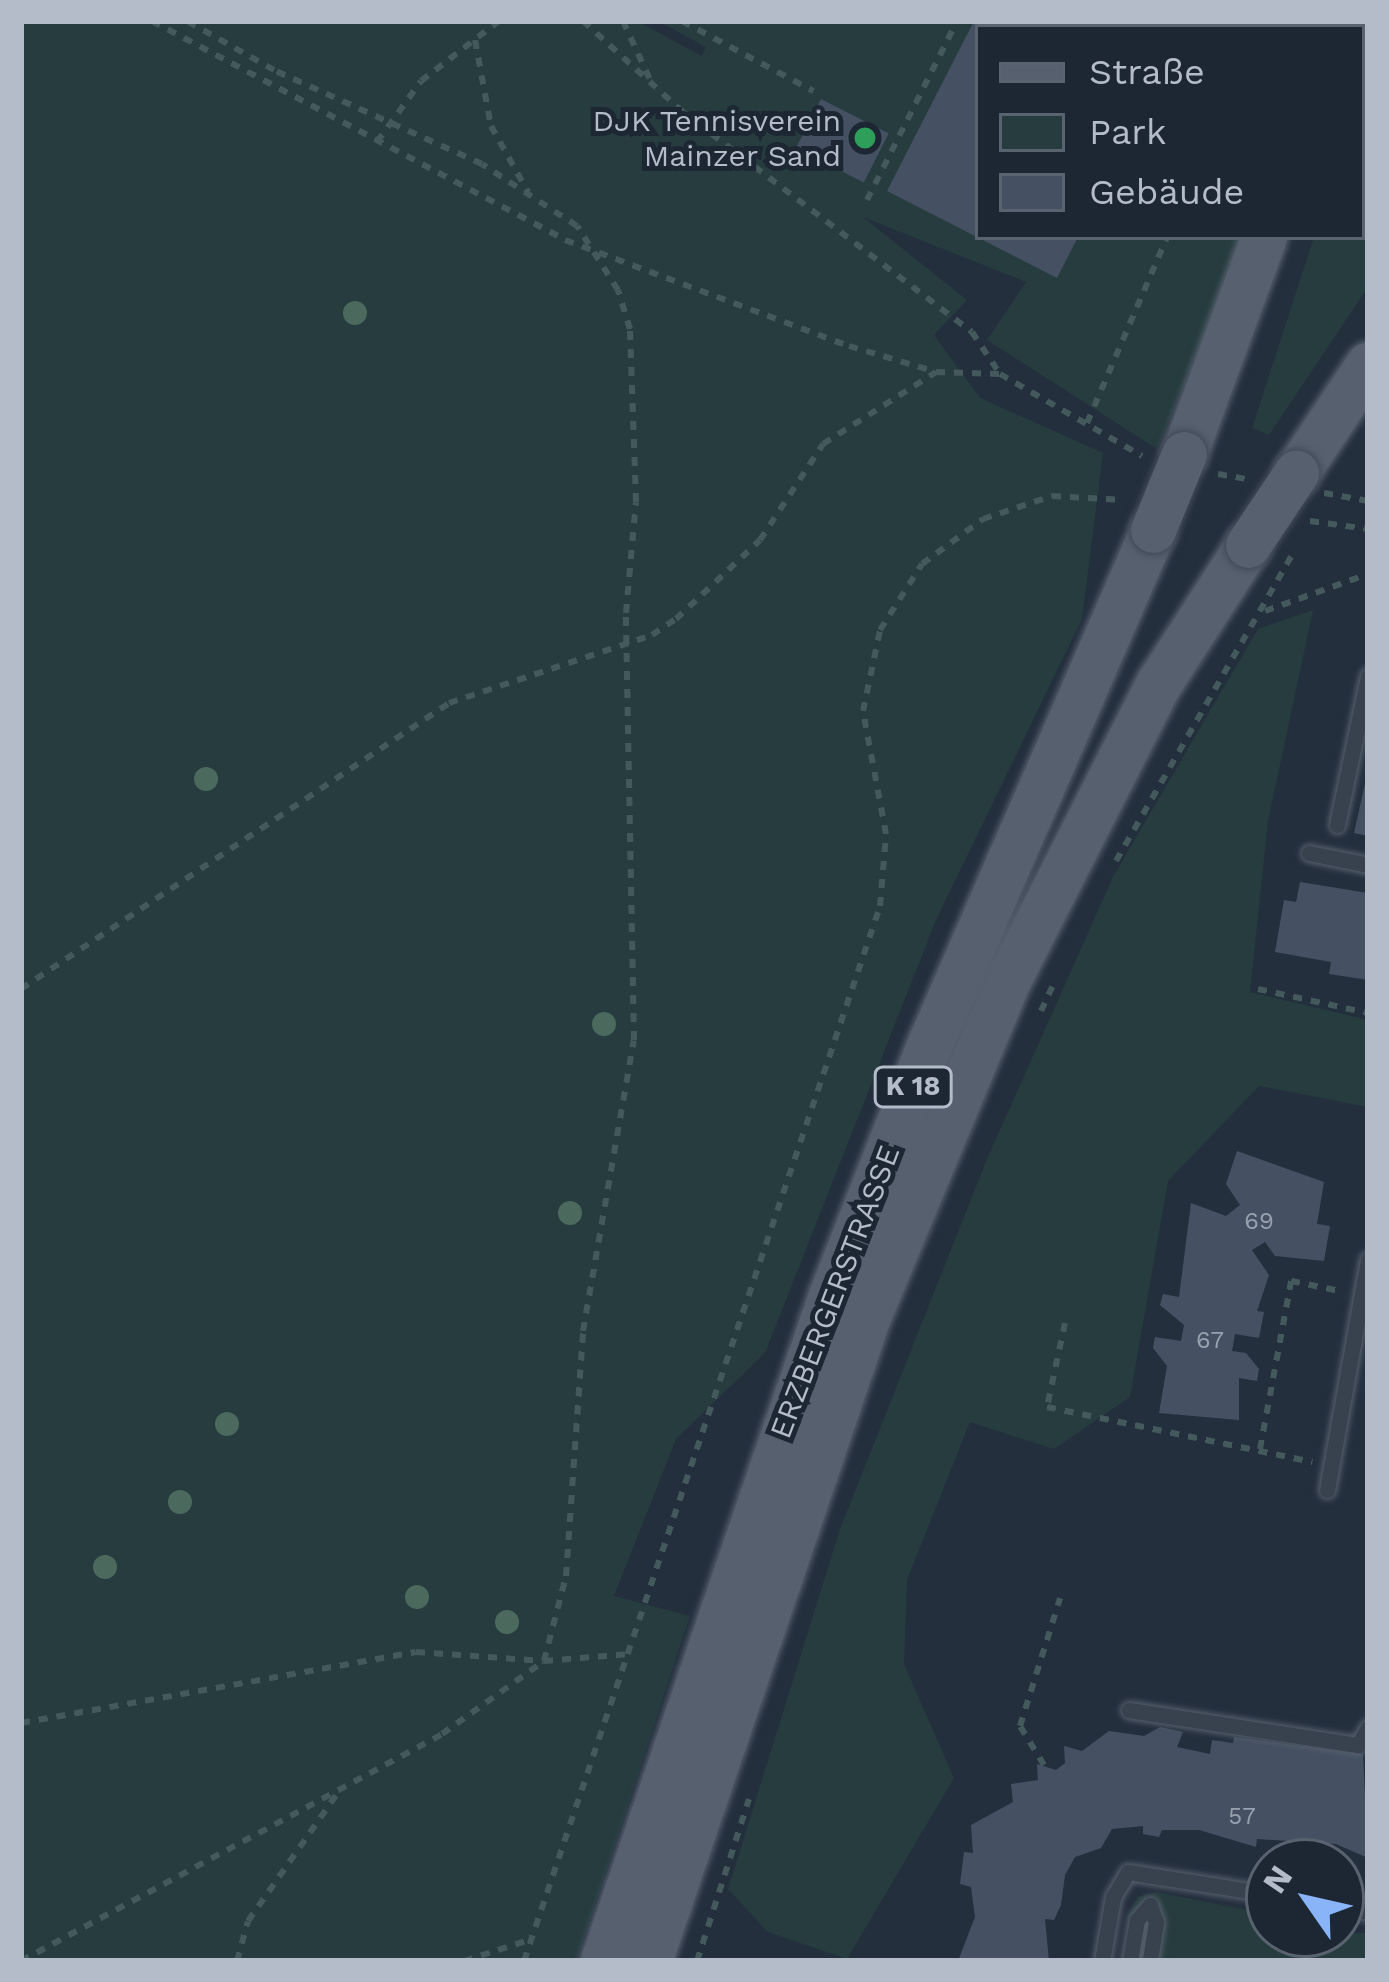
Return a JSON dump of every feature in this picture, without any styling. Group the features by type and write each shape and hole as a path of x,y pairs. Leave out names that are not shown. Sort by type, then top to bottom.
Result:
{"main road":[{"name":"ERZBERGERSTRASSE","path":"602,1961 831,1296 946,1004 1153,530 1168,458 1263,240"},
{"name":"ERZBERGERSTRASSE","path":"649,1961 868,1316 1008,980 1160,683 1368,365"}],"lane":[{"path":"1337,825 1364,718 1368,676"},
{"path":"1309,854 1368,865"},
{"path":"1327,1490 1368,1260"},
{"path":"1129,1710 1358,1744 1368,1728"},
{"path":"1102,1961 1113,1897 1128,1872 1245,1890"},
{"path":"1130,1961 1137,1920 1150,1905 1156,1922 1150,1961"}],"path":[{"path":"152,21 500,212 936,372 1000,374"},
{"path":"21,1961 442,1734 544,1661 566,1576 583,1330 634,1040 626,640 636,502 630,329 619,290 583,245 577,226 482,164 388,124 187,21"},
{"path":"377,142 421,81 499,21"},
{"path":"583,21 653,85 972,332 1000,374 1087,423 1168,458"},
{"path":"623,21 653,85"},
{"path":"682,21 813,91"},
{"path":"867,200 957,21"},
{"path":"475,40 478,81 499,147 533,198"},
{"path":"1087,423 1165,240"},
{"path":"21,989 449,703 652,635 725,581 823,444 936,372"},
{"path":"524,1961 880,906 886,834 863,711 880,630 922,564 968,528 1052,496 1091,496"},
{"path":"1354,526 1368,529"},
{"path":"1105,880 1293,553"},
{"path":"1261,613 1368,574"},
{"path":"1033,1027 1063,964"},
{"path":"1258,989 1368,1012"},
{"path":"1260,1451 1291,1281 1361,1295"},
{"path":"1065,1323 1047,1407 1331,1466"},
{"path":"1044,1765 1020,1726 1060,1598"},
{"path":"21,1723 416,1652 544,1661 630,1654"},
{"path":"697,1961 755,1780"},
{"path":"237,1961 248,1921 339,1791"},
{"path":"464,1961 532,1939"}],"green space":[{"path":"21,21 637,21 702,56 706,47 658,21 1186,21 975,24 975,240 1245,240 1157,449 987,340 1026,282 863,217 967,300 934,335 980,398 1103,453 1082,619 936,920 765,1353 676,1439 614,1596 690,1616 576,1961 21,1961"},
{"path":"1368,74 1368,287 1269,435 1252,428 1313,240 1365,240"},
{"path":"1313,610 1268,821 1250,992 1368,1020 1368,1107 1259,1086 1168,1181 1130,1397 1054,1449 970,1422 907,1580 904,1664 954,1778 847,1959 768,1932 728,1889 840,1529 987,1159 1113,877 1258,629"},
{"path":"1156,1892 1245,1909 1245,1958 1365,1958 1368,1933 1368,1961 1157,1961 1164,1924 1127,1918 1137,1897"}],"building":[{"path":"974,21 1046,24 975,24 975,236 887,191"},
{"path":"821,99 889,134 864,183 796,148"},
{"path":"983,240 1076,240 1057,278"},
{"path":"1368,780 1368,836 1354,833"},
{"path":"1300,882 1368,893 1368,980 1329,974 1331,962 1275,952 1284,900 1296,902"},
{"path":"1237,1151 1324,1182 1317,1224 1330,1226 1324,1261 1275,1256 1265,1242 1252,1250 1269,1275 1257,1311 1264,1312 1259,1338 1235,1334 1232,1351 1246,1353 1259,1369 1257,1381 1239,1378 1239,1420 1159,1413 1167,1366 1153,1348 1155,1337 1181,1341 1184,1325 1160,1305 1163,1294 1179,1297 1191,1203 1226,1216 1240,1205 1226,1184"},
{"path":"1160,1727 1183,1732 1177,1747 1210,1754 1212,1740 1233,1743 1234,1737 1363,1754 1368,1858 1365,1838 1245,1838 1245,1844 1199,1830 1162,1830 1159,1837 1143,1834 1143,1826 1112,1829 1101,1848 1075,1857 1065,1875 1061,1905 1054,1920 1045,1919 1049,1961 958,1961 975,1917 971,1887 960,1884 964,1852 973,1853 971,1825 1013,1802 1011,1784 1038,1780 1037,1764 1056,1770 1065,1763 1064,1746 1082,1751 1109,1731 1144,1736"}],"place":[{"name":"DJK Tennisverein Mainzer Sand","path":"865,138"}]}
